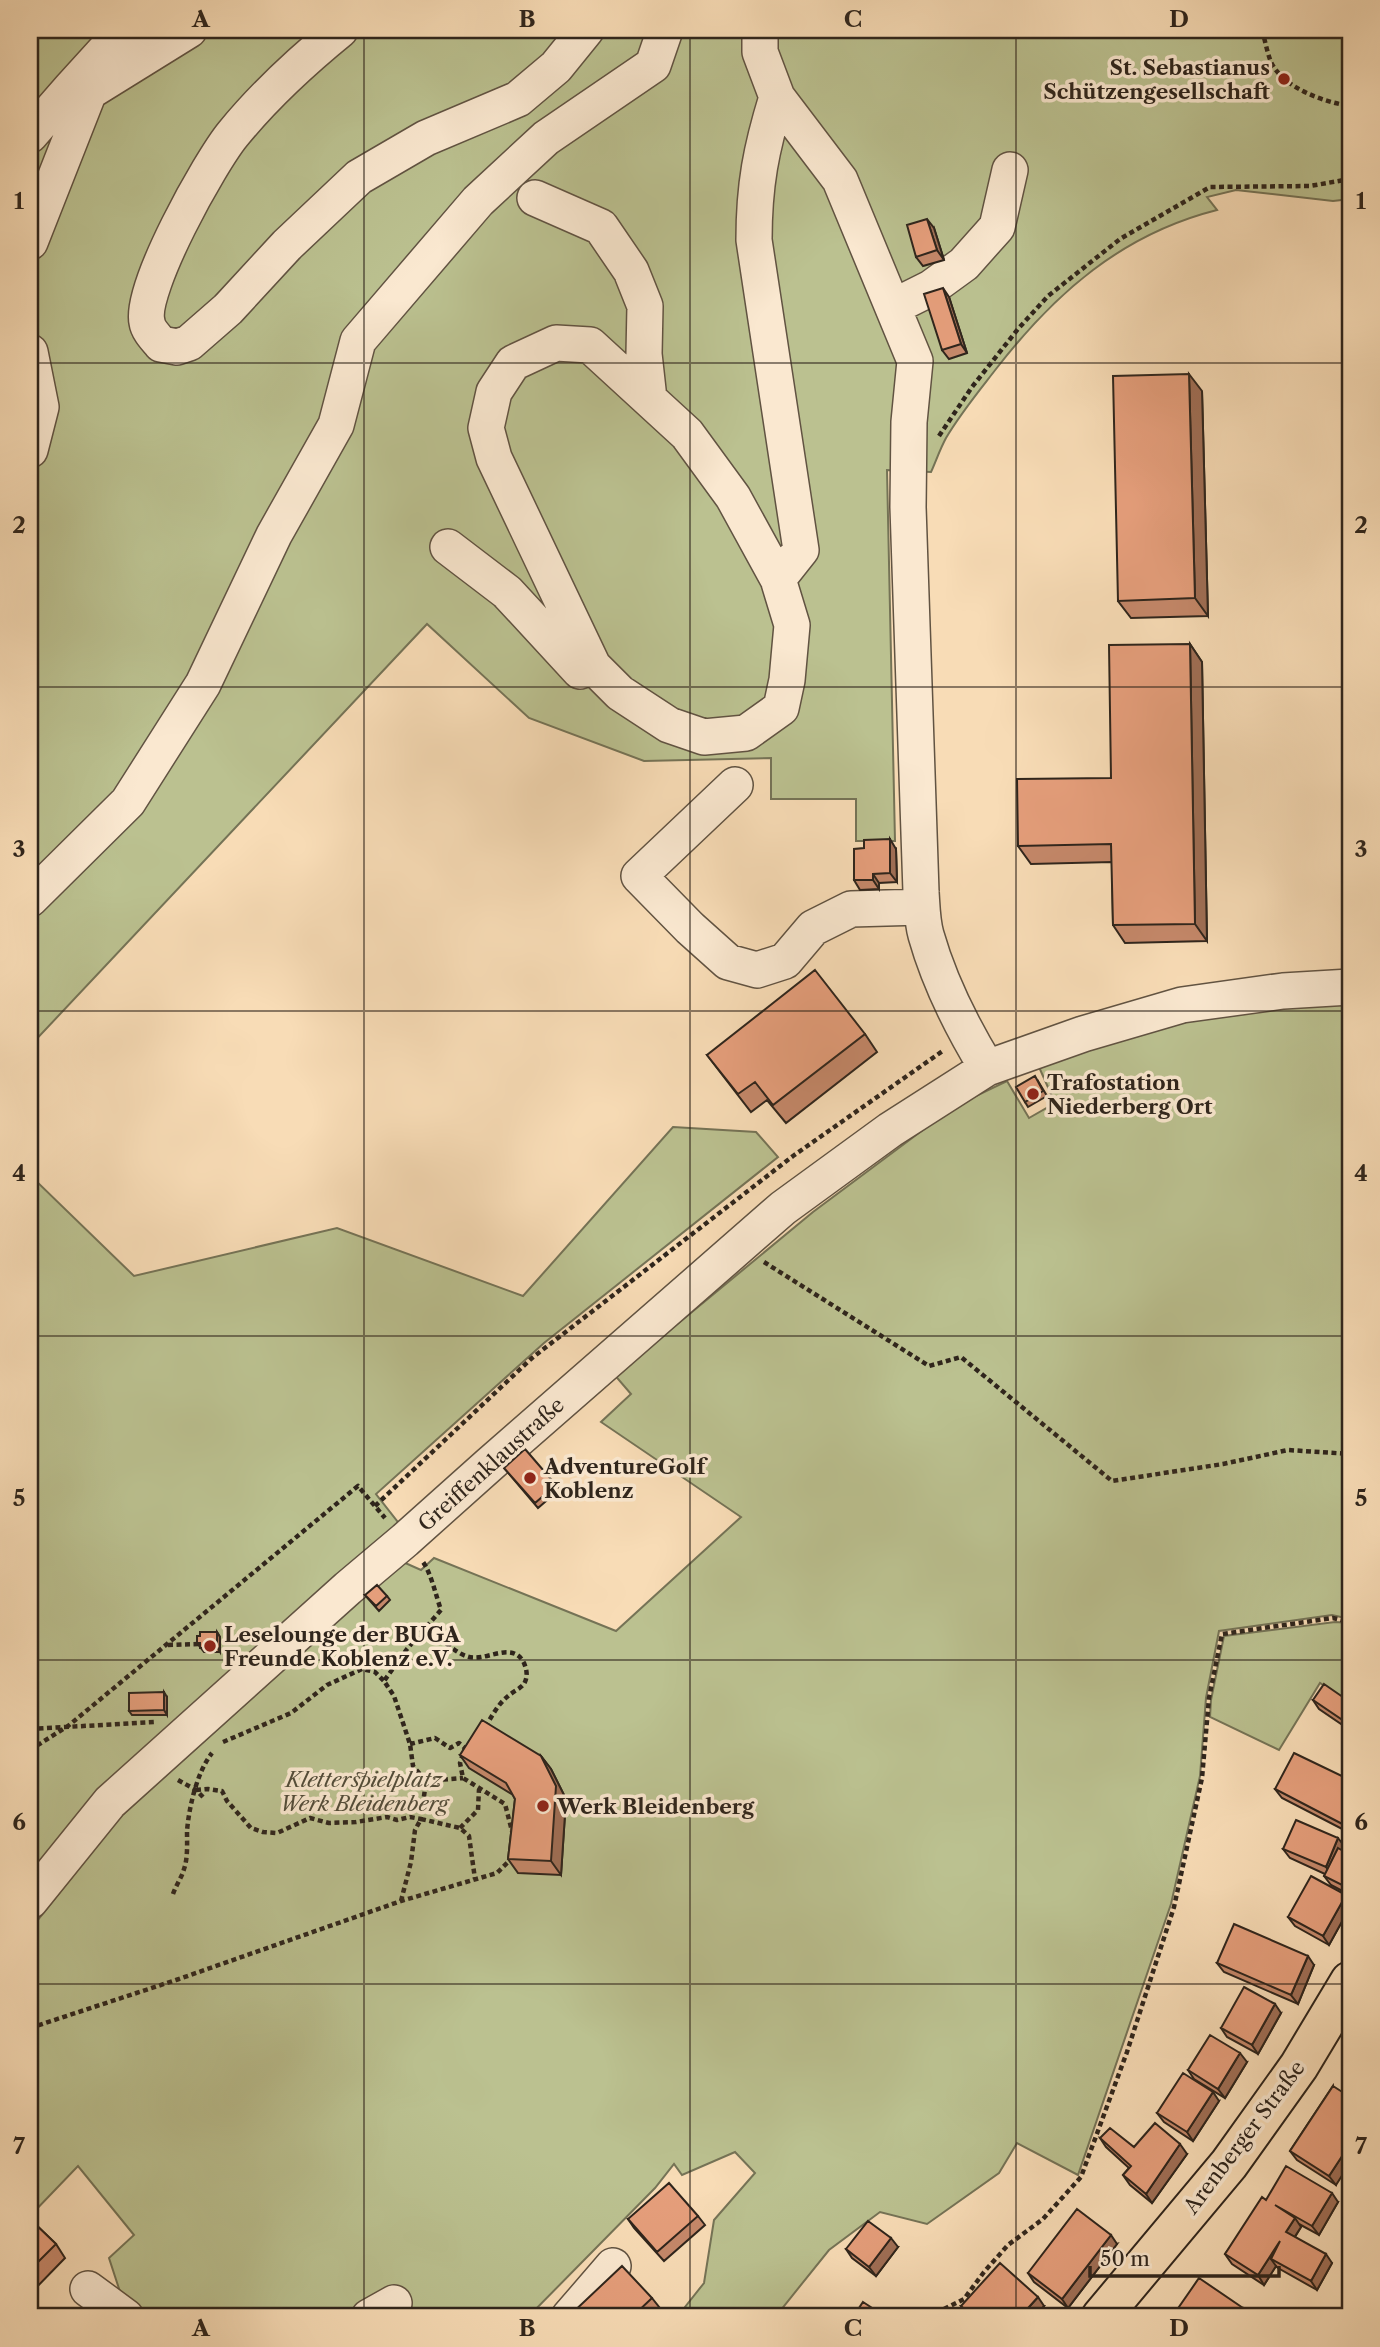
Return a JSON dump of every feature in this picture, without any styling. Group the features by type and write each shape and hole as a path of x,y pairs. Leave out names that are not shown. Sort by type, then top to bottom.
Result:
{"main road":[{"name":"Arenberger Straße","path":"1101,2317 1229,2164 1299,2066 1350,1981"}],"street":[{"path":"30,243 80,90 111,44 130,30"},
{"path":"30,135 80,90 189,30"},
{"path":"340,30 303,61 232,135 192,198 152,286 147,304 146,322 161,344 177,347 190,343 228,309 287,245 359,177 426,138 518,99 556,67 586,30"},
{"path":"30,899 128,802 203,684 274,535 336,425 358,341 478,201 546,138 653,65 665,30"},
{"path":"760,30 760,52 777,97 840,180 915,361 909,422 908,507 922,907 925,933 967,1035 987,1068"},
{"path":"777,97 763,142 754,196 754,240 801,550 778,579"},
{"path":"893,307 931,288 964,264 997,227 1010,170"},
{"path":"535,198 601,227 631,271 645,306 644,354 649,399"},
{"path":"556,343 590,345 687,434 733,497 778,579 792,625 787,680 781,708 746,733 704,737 669,725 620,693 593,666 494,458 486,428 494,392 513,363 556,343"},
{"path":"30,352 41,407 30,450"},
{"path":"448,547 507,592 580,671 593,666"},
{"path":"735,785 639,876 690,929 728,961 757,970 785,961 813,929 851,909 922,907"},
{"name":"Greiffenklaustraße","path":"30,1901 110,1802 348,1588 783,1209 890,1130 987,1068 1083,1034 1182,1006 1283,991 1350,987"},
{"path":"569,2317 613,2266"},
{"path":"88,2289 126,2317"}],"path":[{"path":"1262,30 1272,64 1294,87 1333,103 1350,106"},
{"path":"938,437 972,387 1048,296 1120,239 1210,187 1311,186 1350,179"},
{"path":"375,1506 532,1358 793,1156 967,1035"},
{"path":"703,1226 929,1366 961,1357 1112,1480 1223,1464 1288,1450 1350,1454"},
{"path":"30,1750 68,1726 358,1486 429,1570 441,1610 384,1681"},
{"path":"944,2309 964,2299 1008,2245 1043,2219 1081,2177 1127,2052 1174,1907 1202,1778 1209,1698 1222,1634 1333,1618 1350,1622"},
{"path":"427,1627 464,1656 477,1660 512,1652 520,1656 527,1676 523,1685 505,1698 483,1729"},
{"path":"167,1645 200,1644"},
{"path":"173,1894 184,1869 188,1822 205,1761 225,1741 291,1713 327,1685 362,1669 375,1672 394,1696 410,1744 413,1766 426,1782 421,1819 415,1830 411,1862 401,1901"},
{"path":"30,1729 155,1722"},
{"path":"410,1744 435,1738 450,1748 459,1743 465,1748 460,1763 463,1778"},
{"path":"460,1763 468,1752"},
{"path":"177,1771 178,1780 204,1798"},
{"path":"426,1782 463,1778 505,1804 514,1838"},
{"path":"460,1828 478,1810 479,1788"},
{"path":"196,1790 222,1791 227,1801 251,1828 263,1832 277,1833 310,1818 329,1823 410,1817 460,1828 469,1836 475,1880"},
{"path":"30,2028 401,1901 497,1873 509,1861 512,1850"}],"green space":[{"path":"30,30 1350,30 1350,199 1333,201 1236,190 1207,197 1217,210 1151,234 1121,251 1093,270 1042,315 963,411 946,438 931,472 887,470 895,841 856,841 856,799 771,799 771,758 644,761 529,718 427,624 30,1046"},
{"name":"Kletterspielplatz Werk Bleidenberg","path":"1350,1000 1350,1619 1332,1615 1219,1631 1206,1698 1200,1776 1171,1904 1078,2175 1017,2143 999,2173 927,2224 880,2212 829,2250 780,2311 787,2317 684,2317 689,2310 685,2307 704,2283 714,2220 755,2173 735,2152 682,2175 674,2164 655,2188 528,2317 412,2317 395,2294 357,2317 141,2317 124,2304 109,2258 134,2235 78,2166 30,2216 30,1930 118,1819 403,1562 421,1570 434,1558 616,1631 741,1517 601,1422 631,1394 612,1372 675,1326 813,1212 955,1106 1007,1081 1029,1118 1055,1103 1039,1067 1105,1043 1213,1015"},
{"path":"673,1127 756,1132 778,1157 544,1343 376,1494 401,1526 30,1886 30,1175 134,1276 337,1228 523,1296"},
{"path":"1335,1622 1350,1623 1350,1703 1320,1683 1279,1750 1210,1717 1224,1636"}],"building":[{"path":"927,219 937,250 916,257 907,225"},
{"path":"943,288 961,344 942,350 924,294"},
{"path":"1189,374 1195,598 1118,601 1113,376"},
{"path":"1190,644 1195,924 1113,925 1111,844 1018,846 1017,779 1111,778 1109,645"},
{"path":"1342,823 1350,823 1350,876 1343,876"},
{"path":"890,839 890,873 873,874 873,880 854,880 854,849 864,848 864,840"},
{"path":"815,970 865,1034 773,1105 755,1082 738,1094 707,1055"},
{"name":"Trafostation Niederberg Ort","path":"1035,1076 1043,1091 1025,1102 1016,1087"},
{"path":"525,1449 556,1485 535,1503 504,1468"},
{"path":"377,1585 387,1596 376,1606 365,1595"},
{"path":"200,1632 217,1632 217,1647 200,1648 197,1636 200,1636"},
{"path":"1324,1684 1350,1702 1350,1725 1313,1700"},
{"path":"164,1692 164,1710 129,1711 129,1693"},
{"name":"Werk Bleidenberg","path":"482,1720 541,1756 556,1786 551,1861 508,1859 515,1799 506,1783 460,1755"},
{"path":"1294,1753 1350,1780 1350,1828 1275,1789"},
{"path":"1296,1820 1338,1838 1326,1867 1283,1849"},
{"path":"1338,1848 1350,1855 1350,1889 1324,1876"},
{"path":"1311,1876 1346,1895 1323,1936 1288,1917"},
{"path":"1234,1924 1308,1956 1291,1995 1217,1963"},
{"path":"1244,1987 1275,2004 1252,2045 1221,2028"},
{"path":"1210,2035 1240,2053 1218,2089 1188,2070"},
{"path":"1183,2073 1213,2092 1187,2132 1157,2113"},
{"path":"1333,2086 1350,2097 1350,2144 1329,2176 1290,2151"},
{"path":"1155,2123 1180,2144 1146,2194 1123,2175 1131,2166 1100,2138 1110,2128 1134,2147"},
{"path":"1286,2166 1332,2193 1312,2226 1275,2205 1295,2218 1286,2232 1326,2254 1311,2281 1271,2259 1280,2241 1258,2275 1225,2254 1262,2197 1266,2200"},
{"path":"669,2183 698,2216 657,2252 628,2219"},
{"path":"1077,2209 1111,2235 1062,2299 1028,2273"},
{"path":"30,2219 56,2244 30,2270"},
{"path":"868,2221 891,2238 869,2267 846,2249"},
{"path":"1000,2263 1038,2297 1020,2317 973,2317 961,2306"},
{"path":"622,2266 652,2298 632,2317 568,2317"},
{"path":"1199,2278 1243,2308 1237,2317 1172,2317"},
{"path":"863,2302 886,2317 853,2317"}],"place":[{"name":"St. Sebastianus Schützengesellschaft","path":"1284,79"},
{"name":"Trafostation Niederberg Ort","path":"1033,1094"},
{"name":"AdventureGolf Koblenz","path":"530,1478"},
{"name":"Leselounge der BUGA Freunde Koblenz e.V.","path":"210,1646"},
{"name":"Werk Bleidenberg","path":"543,1806"}]}
